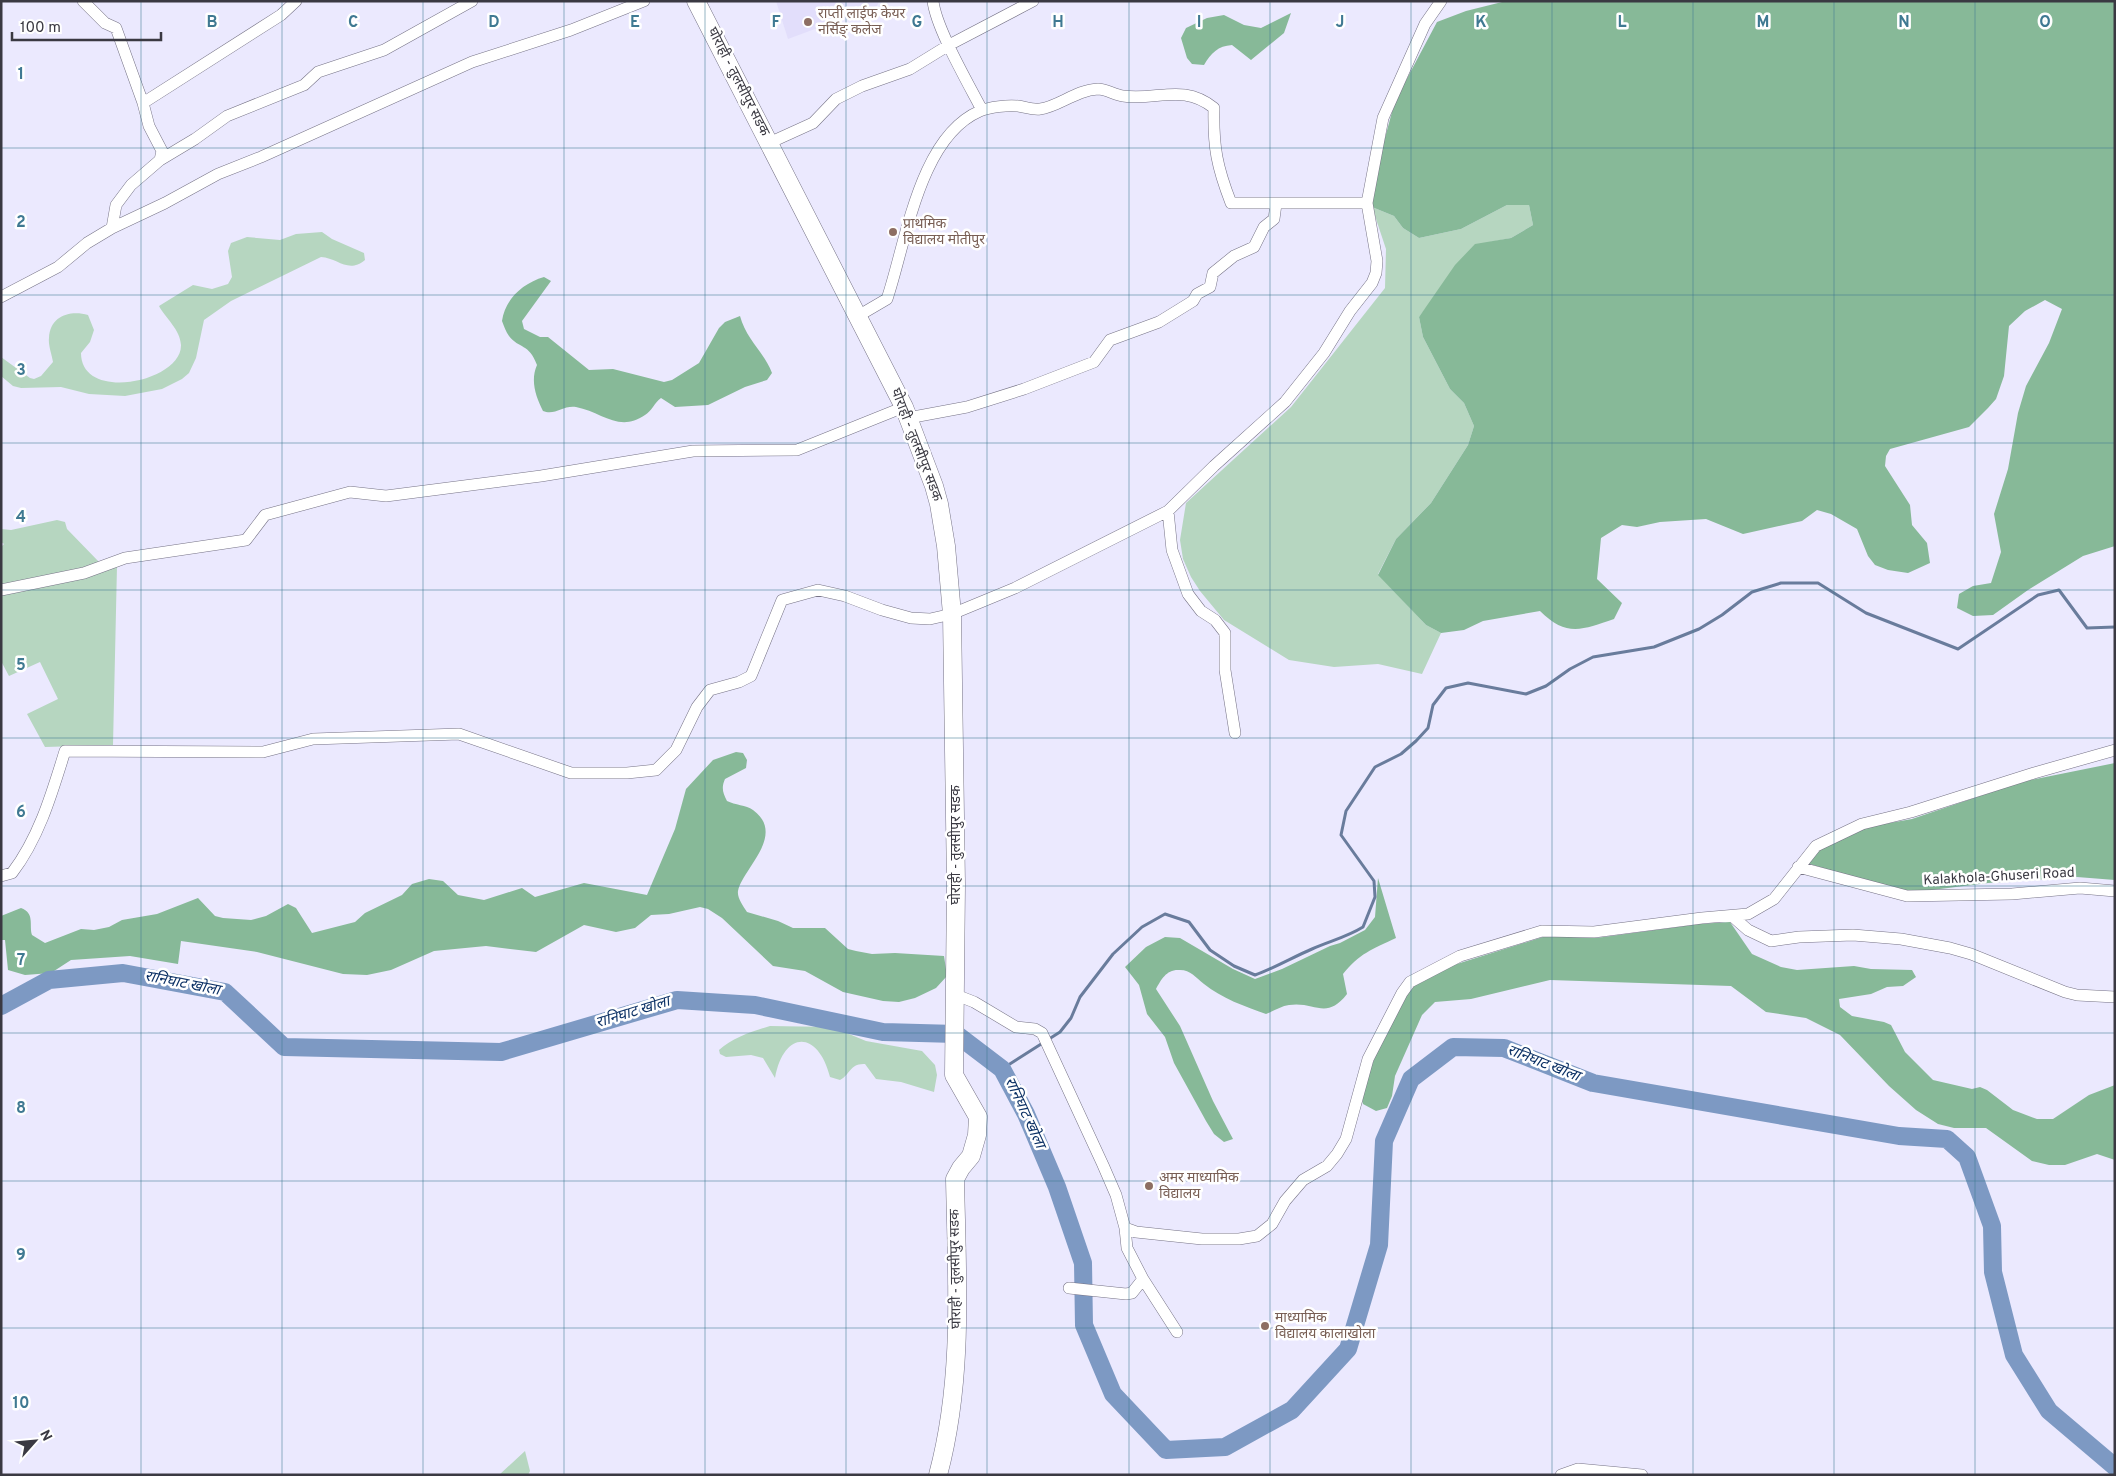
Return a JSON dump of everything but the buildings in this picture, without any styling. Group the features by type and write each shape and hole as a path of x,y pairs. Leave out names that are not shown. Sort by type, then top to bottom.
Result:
{"main road":[{"name":"घोराही - तुलसीपुर सडक","path":"696,1 906,413 939,504 948,566 952,614 956,996 954,1075 978,1117 977,1134 971,1156 960,1168 955,1179 957,1345 949,1434 938,1475"}],"street":[{"path":"83,1 105,23 116,28 143,103 149,126 162,151 160,160"},
{"path":"143,103 281,15 296,1"},
{"path":"112,228 116,205 131,185 160,160 195,140 227,116 304,85 318,72 384,50 472,1"},
{"path":"1,297 58,267 87,243 112,228 165,203 218,174 261,157 472,62 571,30 644,1"},
{"path":"933,1 934,9 950,45 982,110"},
{"path":"769,143 813,123 836,99 862,86 910,69 950,45 1033,1"},
{"path":"1,876 12,873 34,838 47,807 65,751 263,752 313,739 460,734 571,773 627,774 656,770 676,750 697,707 710,690 739,682 751,676 782,600 818,590 845,596 882,610 912,618 930,619 952,614 1015,588 1168,511 1214,466 1285,402 1324,353 1350,311 1372,283 1376,273 1377,261 1367,203 1383,118 1425,24 1441,1"},
{"path":"858,316 887,299 898,266 911,210 930,165 953,130 982,110 1016,106 1041,109 1079,93 1099,89 1124,96 1177,94 1201,97 1214,108 1214,134 1218,170 1231,203 1367,203"},
{"path":"1,590 84,573 125,558 246,540 265,515 350,492 386,496 541,476 693,451 797,450 906,413 968,407 1024,389 1094,362 1110,340 1159,322 1193,301 1197,294 1210,287 1213,273 1234,256 1254,247 1264,227 1274,220 1276,204"},
{"path":"1168,511 1172,550 1188,594 1201,611 1215,620 1225,632 1225,670 1235,733"},
{"path":"1124,1228 1136,1232 1202,1240 1239,1239 1257,1236 1272,1224 1285,1201 1303,1180 1327,1166 1346,1139 1368,1059 1402,993 1410,982 1460,956 1542,931 1594,932 1748,914 1774,899 1816,846 1862,824 1912,812 2034,773 2115,750"},
{"name":"Kalakhola-Ghuseri Road","path":"1798,867 1907,896 2012,894 2080,888 2115,891"},
{"path":"1732,916 1748,930 1771,941 1828,934 1901,939 1971,954 2065,992 2077,995 2115,997"},
{"path":"956,996 974,1002 1016,1027 1035,1029 1042,1033 1116,1195 1127,1248 1142,1279 1178,1332"},
{"path":"1069,1288 1126,1294 1132,1293 1142,1279"},
{"path":"1561,1475 1578,1470 1642,1475"}],"shaded area":[{"name":"राप्ती लाईफ केयर नर्सिङ् कलेज","path":"776,1 879,1 877,6 788,39"}],"green space":[{"path":"1506,1 2115,1 2115,546 2083,556 2028,590 1993,615 1973,616 1957,608 1959,594 1973,586 1991,583 2001,552 1994,514 2008,469 2018,413 2026,386 2049,343 2062,309 2045,300 2025,311 2009,326 2004,376 1996,399 1969,427 1890,449 1886,456 1885,466 1910,505 1912,525 1927,543 1930,563 1908,573 1888,570 1875,565 1868,556 1857,529 1831,514 1817,510 1802,521 1743,534 1706,519 1660,522 1637,527 1622,525 1601,538 1597,579 1622,603 1614,619 1593,626 1575,629 1558,625 1540,611 1483,621 1464,630 1441,633 1426,625 1378,575 1396,539 1431,503 1468,445 1474,426 1464,403 1450,389 1423,337 1419,317 1455,265 1475,244 1511,238 1533,225 1529,205 1507,205 1461,229 1419,238 1403,228 1394,216 1372,207 1377,167 1395,101 1437,22 1466,11"},
{"path":"1291,13 1284,33 1251,60 1232,45 1215,51 1204,65 1192,64 1187,58 1181,38 1186,28 1207,18 1224,15 1244,25 1261,28"},
{"path":"1507,205 1529,205 1533,225 1511,238 1475,245 1419,317 1423,337 1450,389 1464,403 1474,426 1468,445 1431,503 1396,539 1378,574 1426,625 1441,633 1422,674 1378,664 1334,667 1289,660 1224,620 1200,591 1183,559 1180,540 1186,503 1291,407 1385,288 1386,249 1372,207 1394,216 1403,228 1419,238 1461,229"},
{"path":"322,232 332,239 364,253 365,260 353,266 321,257 231,301 204,320 196,358 189,373 182,379 162,389 125,396 89,394 61,387 21,388 13,386 1,376 1,357 30,378 34,379 41,376 53,362 49,341 50,330 53,324 62,316 74,313 88,315 94,330 90,342 81,353 85,369 97,378 113,382 131,382 150,377 166,369 177,358 181,345 178,334 159,306 193,285 212,289 228,284 232,277 228,251 231,243 247,237 280,240 296,234"},
{"path":"544,277 551,281 522,321 524,329 540,337 548,337 589,370 613,369 664,382 672,380 699,363 719,328 725,322 740,316 746,332 769,365 772,373 767,380 745,387 708,405 675,407 661,398 647,413 636,420 627,422 610,420 576,407 567,407 551,412 543,411 535,389 534,377 537,365 534,358 531,353 509,336 502,321 507,306 516,293 529,283"},
{"path":"57,520 65,522 67,529 100,563 1,589 1,547 4,544 1,542 1,529 11,530"},
{"path":"117,566 113,745 45,747 27,714 58,699 40,662 9,676 1,661 1,594"},
{"path":"736,752 743,753 747,760 746,768 725,779 724,795 727,801 753,810 762,820 766,830 760,852 741,882 738,891 739,899 747,912 778,921 793,928 825,928 848,949 856,951 872,954 895,953 944,956 947,976 936,988 915,998 899,1002 883,1001 843,992 805,971 773,966 722,918 708,909 700,907 669,914 651,915 635,928 616,932 584,925 536,952 486,946 434,951 391,970 367,975 343,974 257,952 181,941 178,964 130,956 71,960 51,973 25,975 8,970 5,940 1,940 1,916 21,908 30,916 32,935 45,943 81,929 94,930 109,927 122,920 157,914 198,898 215,916 251,920 266,916 288,904 296,908 312,933 355,922 365,913 402,895 412,884 429,879 443,881 458,895 484,900 522,888 535,897 584,883 647,895 675,829 686,789 713,760"},
{"path":"2115,763 2115,880 2077,877 1988,883 1908,893 1806,863 1819,848 1867,827 1912,819 2021,782"},
{"path":"1378,878 1396,938 1366,953 1349,967 1343,974 1347,994 1333,1007 1320,1008 1298,1004 1280,1007 1266,1014 1226,998 1192,974 1182,970 1174,970 1167,974 1156,989 1180,1026 1213,1101 1233,1139 1224,1142 1214,1134 1206,1121 1174,1063 1165,1037 1147,1014 1139,985 1125,967 1146,947 1165,937 1180,938 1233,969 1255,979 1282,969 1365,930 1375,917"},
{"path":"1730,922 1752,954 1781,967 1797,970 1854,966 1871,969 1912,970 1916,977 1903,986 1887,987 1871,994 1839,999 1840,1007 1852,1016 1891,1025 1905,1052 1933,1080 1972,1089 1980,1087 1987,1090 2013,1110 2037,1119 2053,1119 2089,1095 2115,1085 2115,1160 2097,1154 2065,1165 2049,1165 2032,1161 1986,1128 1954,1128 1938,1124 1916,1110 1889,1086 1840,1035 1806,1018 1766,1012 1731,986 1550,980 1471,999 1435,1002 1422,1015 1395,1076 1392,1096 1387,1108 1376,1111 1363,1104 1362,1095 1371,1066 1407,995 1415,985 1441,969 1546,936 1596,938 1699,924"},
{"path":"770,1026 832,1027 866,1041 922,1051 935,1065 937,1075 934,1092 901,1082 876,1079 865,1064 856,1065 840,1080 830,1077 825,1062 818,1051 810,1044 801,1042 793,1044 786,1051 779,1062 775,1078 763,1058 751,1055 726,1057 720,1054 719,1050 736,1038"},
{"path":"525,1451 530,1471 528,1475 499,1475"}],"waterway":[{"path":"1002,1069 1060,1032 1071,1018 1080,997 1113,954 1142,927 1165,914 1189,922 1210,950 1234,966 1255,975 1312,949 1351,934 1363,927 1375,897 1374,881 1341,835 1346,811 1375,767 1401,754 1428,728 1433,705 1446,688 1468,683 1526,694 1546,686 1570,669 1593,657 1654,647 1699,629 1722,615 1752,592 1781,583 1818,583 1866,613 1958,649 2038,595 2059,590 2087,628 2115,627"},
{"name":"रानिघाट खोला","path":"1,1006 49,980 123,973 225,992 284,1047 501,1052 677,1000 755,1005 883,1032 956,1034 1002,1069 1026,1114 1057,1187 1083,1263 1084,1325 1113,1394 1166,1450 1225,1447 1292,1410 1348,1349 1379,1245 1384,1141 1411,1079 1453,1047 1504,1048 1593,1083 1899,1136 1947,1139 1967,1157 1992,1226 1993,1272 2014,1355 2049,1411 2115,1467"}],"place":[{"name":"राप्ती लाईफ केयर नर्सिङ् कलेज","path":"808,22"},
{"name":"प्राथमिक विद्यालय मोतीपुर","path":"893,232"},
{"name":"अमर माध्यामिक विद्यालय","path":"1149,1186"},
{"name":"माध्यामिक विद्यालय कालाखोला","path":"1265,1326"}]}
